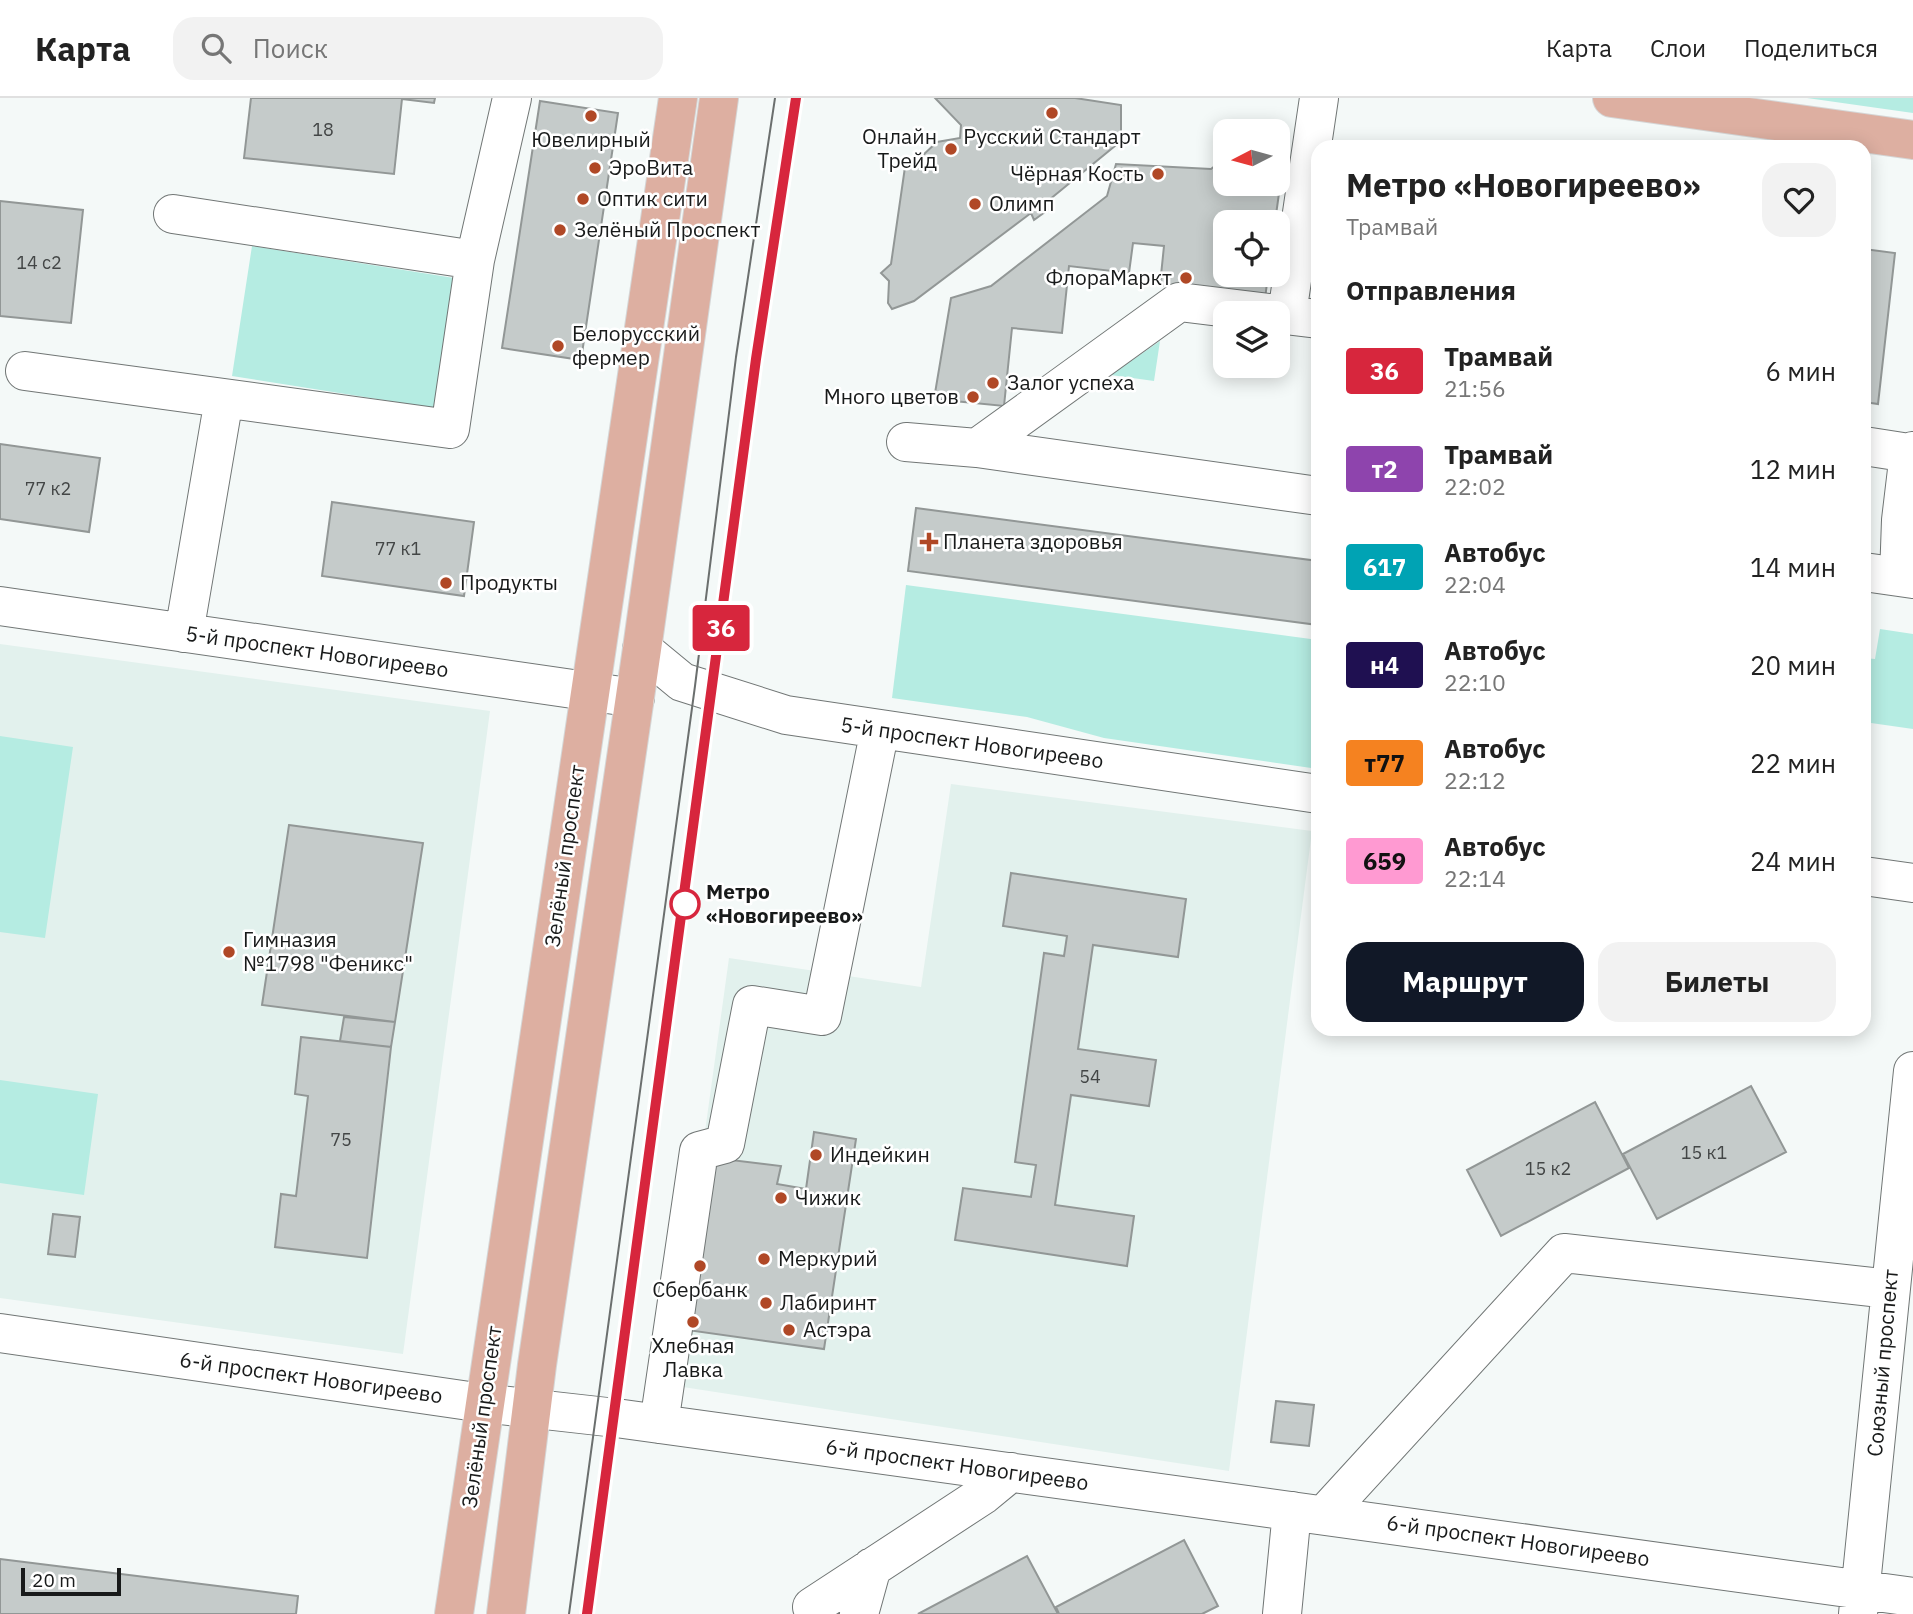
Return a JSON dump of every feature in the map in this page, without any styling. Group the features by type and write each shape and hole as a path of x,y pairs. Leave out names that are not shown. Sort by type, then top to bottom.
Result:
{"main road":[{"name":"Зелёный проспект","path":"454,1614 483,1403 678,98"},
{"path":"506,1614 531,1406 635,698 719,98"},
{"path":"1612,98 1913,140"}],"street":[{"path":"25,371 450,429 475,260 512,98"},
{"path":"1316,140 1319,98"},
{"path":"977,448 1179,302 1303,317 1311,208"},
{"path":"173,214 475,260"},
{"path":"184,633 224,399"},
{"path":"906,442 977,448 1311,495"},
{"path":"1871,447 1911,452 1892,576"},
{"name":"5-й проспект Новогиреево","path":"0,606 635,698"},
{"name":"5-й проспект Новогиреево","path":"642,649 682,682 786,715 1311,793"},
{"path":"659,1424 699,1151 725,1144 752,1005 822,1016 880,729"},
{"path":"1871,877 1913,883"},
{"name":"Союзный проспект","path":"1860,1601 1890,1289 1905,1225 1913,1071"},
{"path":"1282,1614 1308,1513 1564,1253 1890,1289"},
{"name":"6-й проспект Новогиреево","path":"0,1333 483,1403 531,1406 1308,1513 1860,1601 1913,1597"},
{"path":"812,1607 983,1495 1011,1472"},
{"path":"859,1614 872,1567"}],"shaded area":[{"name":"Гимназия №1798 \"Феникс\"","path":"0,644 490,711 403,1354 0,1298"},
{"path":"951,784 1311,831 1229,1471 670,1385 729,958 921,987"}],"green space":[{"path":"1807,98 1913,98 1913,113"},
{"path":"252,246 454,278 434,408 232,376"},
{"path":"1160,341 1154,381 1111,375"},
{"path":"906,585 1311,639 1311,768 1104,738 1027,717 892,698"},
{"path":"1880,629 1913,634 1913,729 1871,723 1871,659 1875,659"},
{"path":"0,736 73,747 45,938 0,932"},
{"path":"0,1080 98,1094 84,1195 0,1183"}],"building":[{"path":"251,98 435,98 434,103 402,99 394,174 244,158"},
{"name":"Олимп","path":"935,98 1075,98 1121,105 1121,141 1049,200 1052,207 1034,220 1031,213 914,301 892,309 888,303 889,281 881,273 891,264 905,167 918,168 923,155 937,142 960,138 961,125"},
{"name":"Зелёный Проспект","path":"540,101 618,113 581,360 502,348"},
{"path":"1116,164 1213,167 1213,196 1279,196 1277,210 1213,210 1213,287 1266,287 1265,299 1160,285 1164,246 1133,243 1129,273 1069,266 1062,333 1012,328 1004,406 934,399 951,298 991,286 1107,196"},
{"path":"0,201 83,210 71,323 0,316"},
{"path":"1871,250 1895,253 1878,404 1871,403"},
{"path":"0,444 100,458 89,532 0,519"},
{"path":"332,502 474,522 464,596 322,576"},
{"path":"916,508 1311,560 1311,624 908,571"},
{"path":"289,825 423,843 395,1022 262,1005"},
{"path":"1011,873 1186,899 1178,957 1093,945 1078,1049 1156,1060 1149,1106 1071,1095 1055,1205 1134,1216 1127,1266 955,1240 963,1188 1031,1197 1036,1165 1015,1162 1044,953 1064,956 1067,936 1003,926"},
{"path":"344,1017 395,1022 391,1047 340,1041"},
{"path":"301,1037 391,1047 367,1258 275,1247 281,1194 296,1196 308,1096 295,1094"},
{"path":"1751,1086 1786,1152 1657,1219 1623,1154"},
{"path":"1595,1102 1629,1168 1501,1236 1467,1170"},
{"name":"Меркурий","path":"814,1132 856,1139 824,1349 680,1329 707,1157 781,1166 777,1184 806,1189"},
{"path":"53,1214 80,1217 75,1257 48,1254"},
{"path":"1276,1401 1314,1405 1309,1446 1271,1442"},
{"path":"1184,1540 1218,1606 1202,1614 1059,1614 1056,1607"},
{"path":"1027,1556 1058,1614 918,1614"},
{"path":"0,1559 298,1596 296,1614 0,1614"}],"tram line":[{"path":"569,1614 695,686 736,357 775,98"},
{"path":"587,1614 756,359 796,98"},
{"name":"36","path":"587,1614 616,1418 756,359 796,98"}],"place":[{"name":"Русский Стандарт","path":"1052,113"},
{"name":"Ювелирный","path":"591,116"},
{"name":"Онлайн Трейд","path":"951,149"},
{"name":"ЭроВита","path":"595,168"},
{"name":"Чёрная Кость","path":"1158,174"},
{"name":"Оптик сити","path":"583,199"},
{"name":"Олимп","path":"975,204"},
{"name":"Зелёный Проспект","path":"560,230"},
{"name":"ФлораМаркт","path":"1186,278"},
{"name":"Белорусский фермер","path":"558,346"},
{"name":"Залог успеха","path":"993,383"},
{"name":"Много цветов","path":"973,397"},
{"name":"Планета здоровья","path":"929,542"},
{"name":"Продукты","path":"446,583"},
{"name":"Метро «Новогиреево»","path":"685,904"},
{"name":"Гимназия №1798 \"Феникс\"","path":"229,952"},
{"name":"Индейкин","path":"816,1155"},
{"name":"Чижик","path":"781,1198"},
{"name":"Меркурий","path":"764,1259"},
{"name":"Сбербанк","path":"700,1266"},
{"name":"Лабиринт","path":"766,1303"},
{"name":"Хлебная Лавка","path":"693,1322"},
{"name":"Астэра","path":"789,1330"}]}
